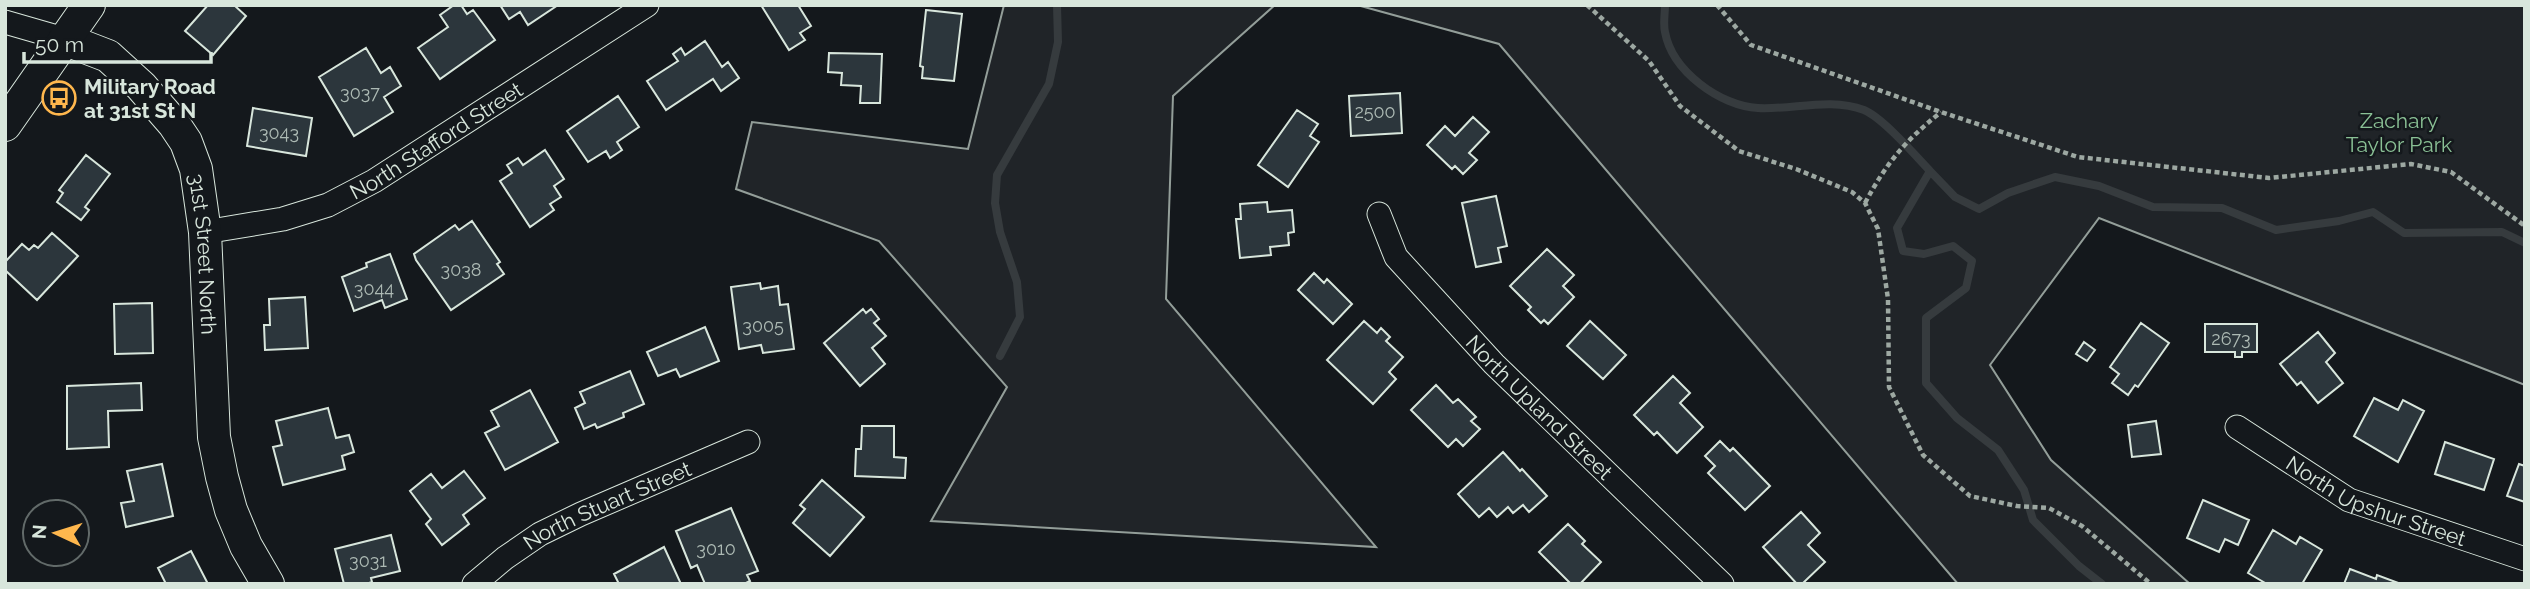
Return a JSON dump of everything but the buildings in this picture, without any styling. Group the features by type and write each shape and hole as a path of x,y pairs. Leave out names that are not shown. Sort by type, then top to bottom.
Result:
{"street":[{"path":"5,125 89,5"},
{"name":"North Stafford Street","path":"205,232 282,219 328,205 374,181 647,5"},
{"name":"31st Street North","path":"5,22 64,39 108,56 141,86 186,142 196,169 205,232 208,329 217,451 231,510 246,545 268,584"},
{"name":"North Upland Street","path":"1379,214 1396,257 1494,364 1722,584"},
{"name":"North Upshur Street","path":"2237,427 2348,499 2525,559"},
{"name":"North Stuart Street","path":"474,584 540,534 580,514 748,442"}],"path":[{"path":"1587,5 1648,61 1680,106 1738,151 1796,169 1852,192 1865,203 1878,229 1888,299 1889,387 1923,456 1970,496 2017,506 2049,508 2082,526 2151,584"},
{"path":"1717,5 1751,45 2078,157 2269,178 2411,164 2451,172 2525,226"},
{"path":"1865,203 1890,160 1941,112"}],"green space":[{"path":"1004,5 1275,5 1173,96 1166,299 1376,547 931,521 1007,387 879,241 736,189 752,122 968,149"},
{"name":"Zachary Taylor Park","path":"1357,5 2525,5 2525,385 2099,218 1990,365 2051,460 2190,584 1958,584 1499,44"}],"waterway":[{"path":"1000,356 1020,317 1017,282 1000,232 995,203 997,175 1049,84 1058,42 1057,5"},
{"path":"1665,5 1664,29 1669,46 1687,73 1714,93 1728,101 1758,108 1838,104 1864,110 1889,129 1930,171 1897,228 1903,251 1924,254 1953,246 1972,261 1966,288 1926,318 1926,383 1957,418 1998,450 2024,490 2033,520 2079,566 2102,584"},
{"path":"1930,171 1955,197 1979,209 2008,193 2055,177 2099,186 2153,207 2222,208 2276,230 2339,221 2373,212 2404,233 2502,232 2525,243"}],"place":[{"name":"Military Road at 31st St N","path":"59,98"}]}
